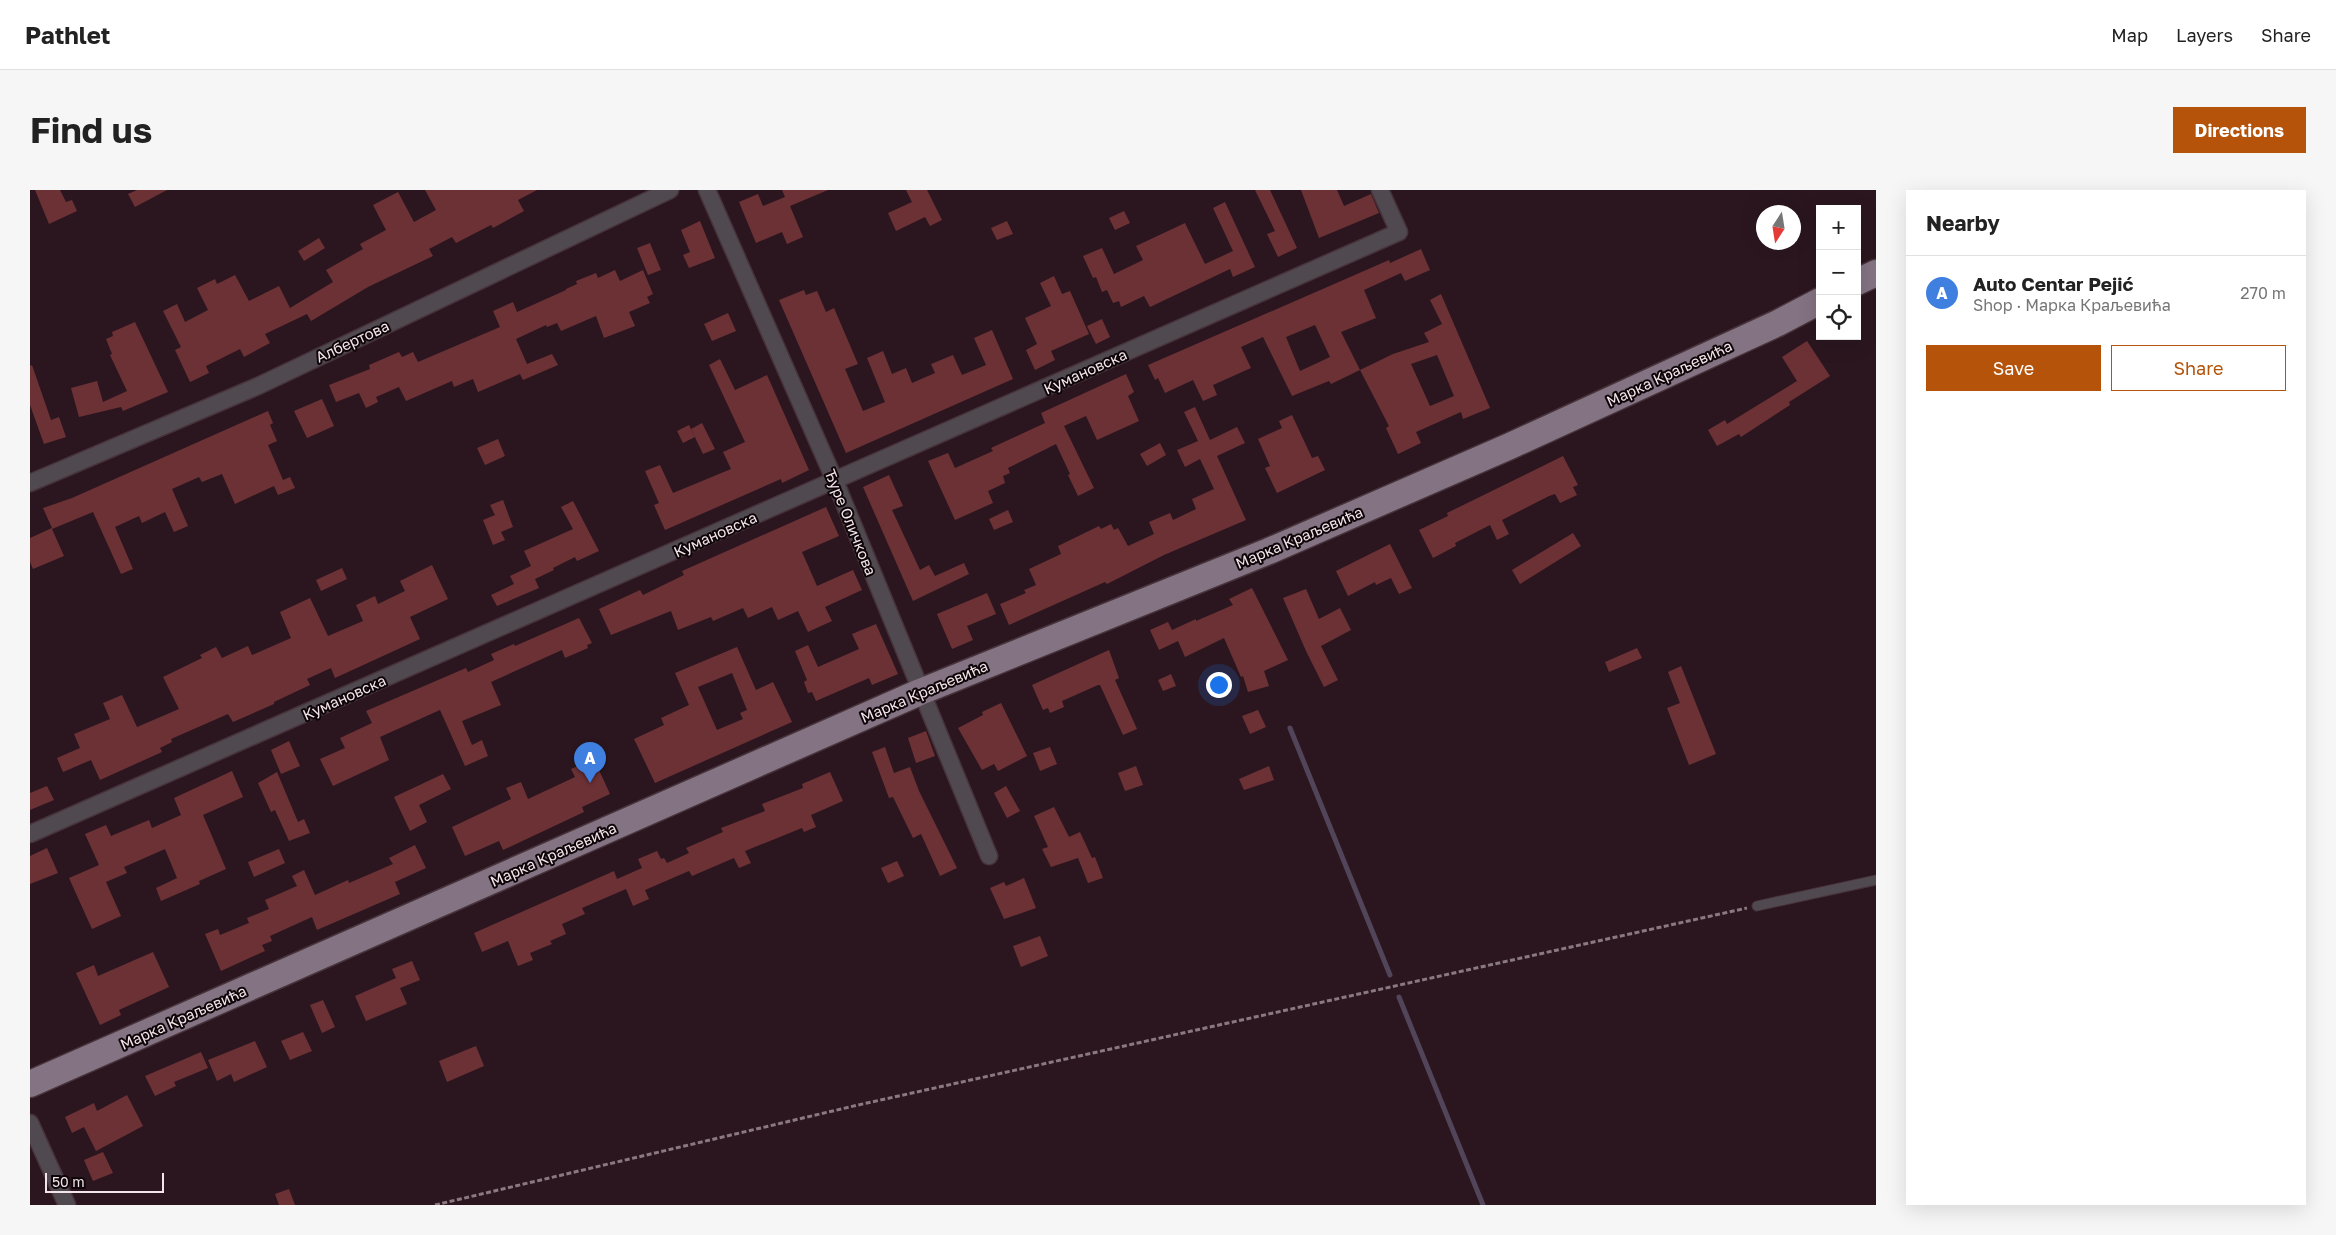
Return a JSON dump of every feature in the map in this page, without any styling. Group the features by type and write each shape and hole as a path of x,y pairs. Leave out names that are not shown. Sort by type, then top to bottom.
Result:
{"main road":[{"path":"1861,280 1876,273"},
{"name":"Марка Краљевића","path":"30,1084 920,692 1287,543 1510,446 1816,304"}],"street":[{"name":"Албертова","path":"30,483 258,386 670,190"},
{"name":"Ђуре Оличкова","path":"707,190 835,481 920,692 989,856"},
{"name":"Кумановска","path":"30,834 1399,232 1380,190"},
{"path":"30,1123 67,1205"}],"lane":[{"path":"1757,906 1876,880"}],"path":[{"path":"435,1205 858,1105 1757,906"}],"building":[{"path":"35,190 60,190 66,202 72,200 77,211 49,224"},
{"path":"137,190 167,190 135,207 128,194"},
{"path":"425,190 537,190 518,200 524,211 493,228 491,225 456,243 452,237 429,249 433,256 368,287 311,321 307,314 265,334 270,343 244,357 240,349 206,366 209,373 190,382 175,350 181,347 163,311 177,304 185,322 208,310 197,288 215,279 217,284 235,275 249,301 279,286 290,308 333,282 326,270 363,249 360,244 386,230 373,205 398,192 414,222 436,210"},
{"path":"782,190 828,190 790,206 803,237 787,244 782,232 756,243 739,202 758,194 763,206 785,197"},
{"path":"906,190 927,190 942,220 930,226 925,217 896,231 888,213 912,202"},
{"path":"1255,190 1270,190 1297,248 1278,257 1267,234 1275,231"},
{"path":"1301,190 1337,190 1344,206 1371,194 1379,213 1319,238"},
{"path":"1225,202 1255,267 1233,277 1230,269 1150,307 1144,296 1121,307 1119,301 1113,303 1107,290 1102,292 1096,277 1093,278 1083,256 1102,248 1114,274 1143,260 1136,246 1185,223 1205,264 1233,251 1213,208"},
{"path":"1124,211 1130,223 1115,230 1109,218"},
{"path":"700,221 715,258 689,268 683,255 690,252 681,230"},
{"path":"1007,221 1013,234 997,240 991,228"},
{"path":"319,238 325,248 304,261 298,251"},
{"path":"650,243 661,270 648,275 637,248"},
{"path":"1421,249 1430,270 1405,281 1401,273 1364,290 1376,318 1341,332 1360,370 1331,384 1329,381 1292,396 1263,337 1241,347 1251,368 1213,385 1217,395 1203,401 1193,380 1165,393 1158,378 1155,380 1148,365 1389,260 1390,263","holes":["1315,325 1330,357 1300,371 1286,337"]},
{"path":"615,270 620,281 643,270 653,294 647,297 650,303 629,312 635,326 604,338 596,316 561,331 557,323 547,327 546,325 516,339 527,364 552,354 558,365 523,380 520,374 478,392 473,379 454,387 452,381 406,401 399,387 376,397 378,402 366,408 359,393 336,402 329,385 370,369 369,365 399,352 402,357 413,352 418,362 500,327 493,311 513,302 517,312 566,290 577,284 576,281 596,273 598,278"},
{"path":"1054,276 1062,294 1070,291 1089,334 1051,351 1055,360 1035,370 1026,350 1037,344 1025,318 1051,306 1040,283"},
{"path":"804,290 806,295 817,291 826,312 834,308 858,364 845,369 863,411 885,402 867,358 883,351 892,374 906,368 912,383 935,373 931,364 953,355 962,375 986,365 974,338 992,330 1013,379 846,453 779,300"},
{"path":"1441,294 1490,408 1463,419 1461,412 1416,432 1421,443 1398,454 1386,428 1389,426 1360,370 1393,354 1429,342 1424,333 1442,324 1430,300","holes":["1437,355 1454,396 1430,406 1411,364"]},
{"path":"728,313 736,331 712,341 704,324"},
{"path":"1102,319 1110,337 1096,344 1087,326"},
{"path":"135,322 168,392 123,411 121,407 79,417 71,388 97,381 103,402 127,391 110,355 112,354 106,339 113,336 112,332"},
{"path":"1807,341 1830,376 1789,402 1790,405 1741,437 1739,434 1717,446 1708,430 1725,420 1727,424 1797,381 1782,357"},
{"path":"720,359 735,390 767,375 809,470 782,483 781,479 665,530 654,505 659,503 645,471 660,465 673,493 731,469 723,452 745,442 709,365"},
{"path":"32,365 51,420 59,417 66,437 44,444 30,405 30,366"},
{"path":"1126,374 1134,392 1128,396 1139,421 1097,440 1086,416 1064,426 1094,488 1078,496 1056,444 1008,468 1010,473 1003,476 1005,483 988,491 993,503 955,520 928,461 948,453 955,468 993,451 991,448 1045,423 1041,413"},
{"path":"322,399 334,426 307,438 294,411"},
{"path":"1195,407 1210,440 1237,427 1245,443 1217,456 1246,520 1164,555 1107,584 1105,582 1009,625 1000,604 1026,593 1024,590 1036,585 1029,569 1061,554 1058,546 1099,526 1101,529 1111,524 1114,530 1118,528 1128,546 1154,534 1149,522 1170,513 1173,520 1196,509 1192,499 1214,489 1200,459 1185,467 1177,450 1198,441 1184,412"},
{"path":"268,411 273,423 270,425 277,441 268,445 283,480 290,477 295,488 278,495 274,486 235,504 222,474 202,482 199,477 172,489 188,526 174,532 165,512 142,523 139,516 115,527 133,569 121,574 93,512 52,529 64,556 33,569 30,562 30,538 52,528 43,508 72,498"},
{"path":"1292,415 1312,458 1318,456 1325,470 1277,493 1265,468 1270,466 1258,439 1282,428 1279,421"},
{"path":"702,423 715,449 703,454 691,429"},
{"path":"689,425 695,437 683,443 677,431"},
{"path":"498,439 505,456 485,465 477,448"},
{"path":"1160,443 1166,455 1147,466 1140,454"},
{"path":"1563,456 1578,485 1573,487 1577,495 1560,503 1555,494 1549,496 1502,520 1509,534 1497,540 1490,525 1455,543 1456,546 1433,558 1419,530 1448,516 1447,513"},
{"path":"889,475 903,506 892,510 920,570 929,565 935,576 964,563 969,574 913,601 863,487"},
{"path":"503,500 513,527 501,532 505,540 493,545 483,520 495,515 490,505"},
{"path":"573,501 599,551 577,561 575,557 553,568 554,570 535,579 539,588 497,606 491,595 514,584 510,576 531,566 524,551 573,529 561,507"},
{"path":"826,507 839,536 802,552 817,586 853,570 862,590 825,607 832,621 808,632 798,611 778,620 772,607 748,618 743,608 713,621 711,617 678,630 671,611 611,635 599,609 640,590 643,595 684,575 682,571"},
{"path":"1008,510 1013,522 994,530 989,519"},
{"path":"1573,533 1581,546 1520,584 1512,570"},
{"path":"1390,544 1412,588 1399,594 1391,578 1376,585 1375,582 1348,596 1336,571"},
{"path":"432,565 448,599 410,617 420,639 335,678 331,668 307,679 310,685 274,702 274,704 233,722 228,714 171,739 172,742 160,748 162,752 100,780 91,760 63,772 57,758 80,748 74,734 110,719 103,703 122,695 137,727 179,709 163,677 202,658 200,655 216,647 222,658 248,646 252,655 291,638 280,612 310,598 328,636 363,621 356,605 375,596 378,604 405,591 400,581"},
{"path":"342,568 347,579 321,591 316,580"},
{"path":"1252,588 1288,660 1264,671 1269,686 1248,692 1243,676 1241,677 1224,638 1185,657 1178,641 1159,650 1150,630 1168,622 1172,630 1196,619 1196,621 1233,605 1229,599"},
{"path":"1306,589 1319,619 1340,608 1351,630 1321,646 1338,680 1324,687 1283,598"},
{"path":"987,593 996,614 967,626 973,640 952,649 937,614"},
{"path":"579,618 592,643 587,645 588,648 565,658 562,650 491,682 501,705 462,721 472,745 482,740 488,756 465,766 440,710 380,737 389,760 333,786 320,759 345,748 340,738 372,723 366,711 466,668 468,672 494,660 491,654 514,644 515,646"},
{"path":"876,624 898,674 872,685 869,678 816,701 812,692 808,693 804,682 807,680 795,651 808,645 818,667 859,649 852,634"},
{"path":"737,647 756,690 773,682 792,722 655,783 634,739 664,725 661,718 689,705 675,673","holes":["732,673 747,710 740,713 743,719 717,730 698,687"]},
{"path":"1637,648 1642,658 1609,672 1605,662"},
{"path":"1109,650 1119,678 1115,680 1137,729 1123,735 1100,685 1062,701 1064,707 1050,713 1048,708 1043,710 1032,685"},
{"path":"1681,666 1716,754 1689,765 1667,708 1680,703 1668,672"},
{"path":"1171,674 1176,686 1163,691 1158,680"},
{"path":"1001,703 1027,756 998,771 994,764 982,770 958,728 983,715 982,712"},
{"path":"1258,710 1266,727 1250,734 1242,716"},
{"path":"926,731 935,756 916,763 908,738"},
{"path":"289,741 300,766 281,774 271,750"},
{"path":"885,747 894,773 910,767 919,791 957,868 940,876 921,834 913,838 893,797 889,798 872,752"},
{"path":"1050,747 1057,764 1040,771 1033,753"},
{"path":"594,759 610,794 582,807 584,812 503,850 499,841 465,856 452,827 511,799 506,788 521,782 528,799 575,777 571,769"},
{"path":"1136,766 1143,785 1125,791 1118,773"},
{"path":"1269,766 1274,780 1244,790 1239,779"},
{"path":"232,771 243,797 203,815 226,869 199,881 200,884 161,901 156,888 177,878 165,849 124,867 127,873 106,882 121,916 92,929 69,878 99,865 85,834 106,825 111,836 149,820 152,828 181,815 174,798"},
{"path":"277,772 298,822 304,819 310,833 289,841 275,810 271,812 258,783"},
{"path":"830,772 843,801 811,815 816,827 804,832 802,828 745,851 751,863 739,868 734,858 692,876 689,871 645,890 649,899 633,906 626,889 582,908 585,914 562,924 566,934 550,941 552,944 530,953 533,960 518,966 508,941 482,952 474,933 614,871 617,879 642,868 638,859 657,851 661,859 664,858 667,863 689,853 686,848 723,832 721,828 765,811 762,804 803,788 802,784"},
{"path":"443,774 451,789 419,805 427,822 410,831 394,797"},
{"path":"47,786 54,800 30,810 30,793"},
{"path":"1006,786 1020,811 1007,818 994,793"},
{"path":"1054,807 1069,837 1080,832 1092,858 1095,857 1103,878 1088,883 1078,858 1051,867 1042,849 1048,847 1034,816"},
{"path":"415,845 426,868 395,882 400,894 317,930 312,917 270,936 272,941 262,945 265,951 221,971 205,934 218,929 220,935 249,923 247,918 269,909 265,900 297,886 292,876 304,870 315,895 348,880 349,883 393,864 389,858"},
{"path":"47,848 58,873 30,884 30,856"},
{"path":"279,849 285,863 254,877 248,862"},
{"path":"897,861 904,876 888,883 881,868"},
{"path":"1024,878 1036,908 1004,919 990,888 1004,882 1006,886"},
{"path":"1040,936 1048,956 1021,967 1013,946"},
{"path":"153,952 169,987 119,1010 121,1015 100,1025 76,973 94,965 98,976"},
{"path":"412,961 420,980 400,988 407,1004 366,1021 355,996 396,978 392,969"},
{"path":"323,1000 335,1027 322,1033 310,1005"},
{"path":"303,1032 312,1051 290,1060 281,1041"},
{"path":"255,1041 267,1067 234,1082 231,1074 217,1081 208,1060"},
{"path":"476,1046 484,1066 447,1082 439,1061"},
{"path":"201,1052 208,1068 174,1082 176,1086 155,1096 145,1076"},
{"path":"127,1095 143,1126 96,1151 84,1127 72,1133 65,1117 94,1103 97,1111"},
{"path":"103,1152 113,1173 93,1181 84,1160"},
{"path":"289,1189 295,1205 279,1205 275,1194"}],"waterway":[{"path":"1290,728 1390,975"},
{"path":"1399,997 1483,1205"}],"place":[{"name":"Auto Centar Pejić","path":"590,783"}]}
